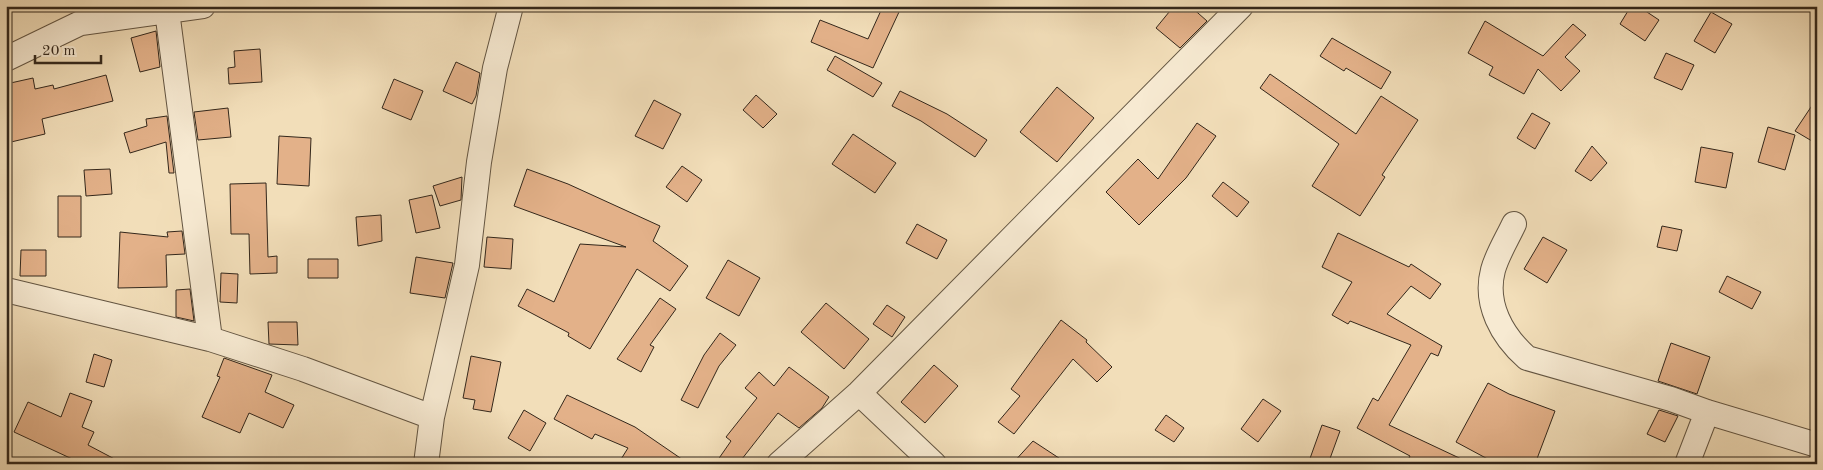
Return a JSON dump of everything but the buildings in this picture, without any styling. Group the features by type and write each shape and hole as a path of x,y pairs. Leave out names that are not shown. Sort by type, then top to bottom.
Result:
{"street":[{"path":"6,59 113,6"},
{"path":"81,23 203,6"},
{"path":"426,464 432,417 467,265 479,162 495,68 511,6"},
{"path":"779,464 859,393 1241,6"},
{"path":"168,11 210,339"},
{"path":"1514,224 1493,270 1490,299 1498,320 1513,346 1527,358 1671,399 1817,446"},
{"path":"6,290 210,339 303,369 432,417"},
{"path":"859,393 934,464"},
{"path":"1687,464 1707,412"}]}
